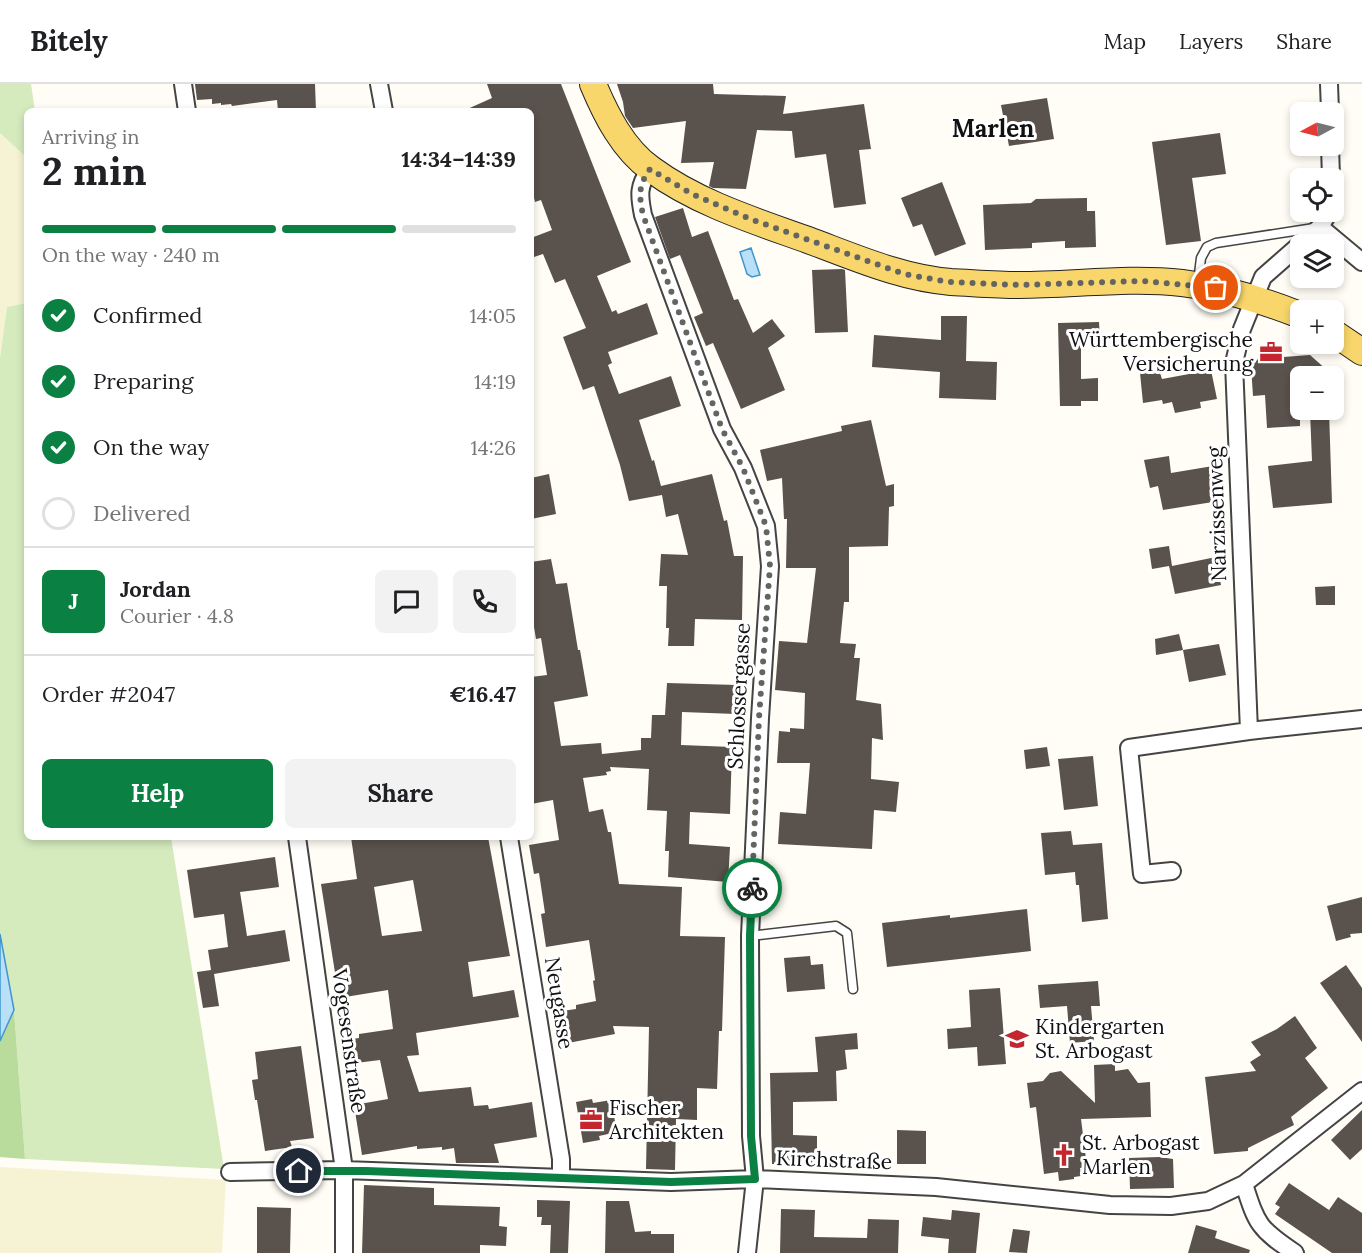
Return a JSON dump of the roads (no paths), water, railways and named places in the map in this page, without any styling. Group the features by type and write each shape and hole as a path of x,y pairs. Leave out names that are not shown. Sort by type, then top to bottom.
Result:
{"main road":[{"path":"593,84 617,132 633,153 650,169 692,194 753,220 904,274 949,282 1019,285 1143,281 1198,286 1216,288 1253,298 1290,311"},
{"path":"1344,340 1362,352"}],"street":[{"path":"183,84 187,108"},
{"path":"379,84 383,108"},
{"path":"1329,84 1330,102"},
{"name":"Schlossergasse","path":"650,169 641,182 640,197 643,215 722,429 743,468 766,526 770,566 759,718 750,936 751,1136 755,1179 747,1253"},
{"name":"Narzissenweg","path":"1249,731 1234,363 1242,329 1263,277 1323,222"},
{"path":"1320,227 1362,262"},
{"path":"1172,871 1142,874 1129,748 1362,718"},
{"name":"Vogesenstraße","path":"297,840 344,1170 344,1253"},
{"name":"Neugasse","path":"509,840 561,1159 561,1177"},
{"name":"Kirchstraße","path":"230,1172 344,1170 671,1182 755,1179 936,1187 1110,1205 1171,1206 1208,1201 1244,1184 1362,1091"},
{"path":"1244,1184 1253,1214 1266,1233 1295,1253"}],"lane":[{"path":"1198,286 1201,258 1206,247 1216,243 1320,227"},
{"path":"750,936 836,926 847,933 852,989"}],"water":[{"path":"751,248 760,275 752,277 747,274 740,252"},
{"path":"0,934 14,1010 0,1041"}],"place":[{"name":"Württembergische Versicherung","path":"1271,352"},
{"name":"Kindergarten St. Arbogast","path":"1017,1039"},
{"name":"Fischer Architekten","path":"591,1120"},
{"name":"St. Arbogast Marlen","path":"1064,1155"}],"district":[{"name":"Marlen","path":"993,129"}]}
